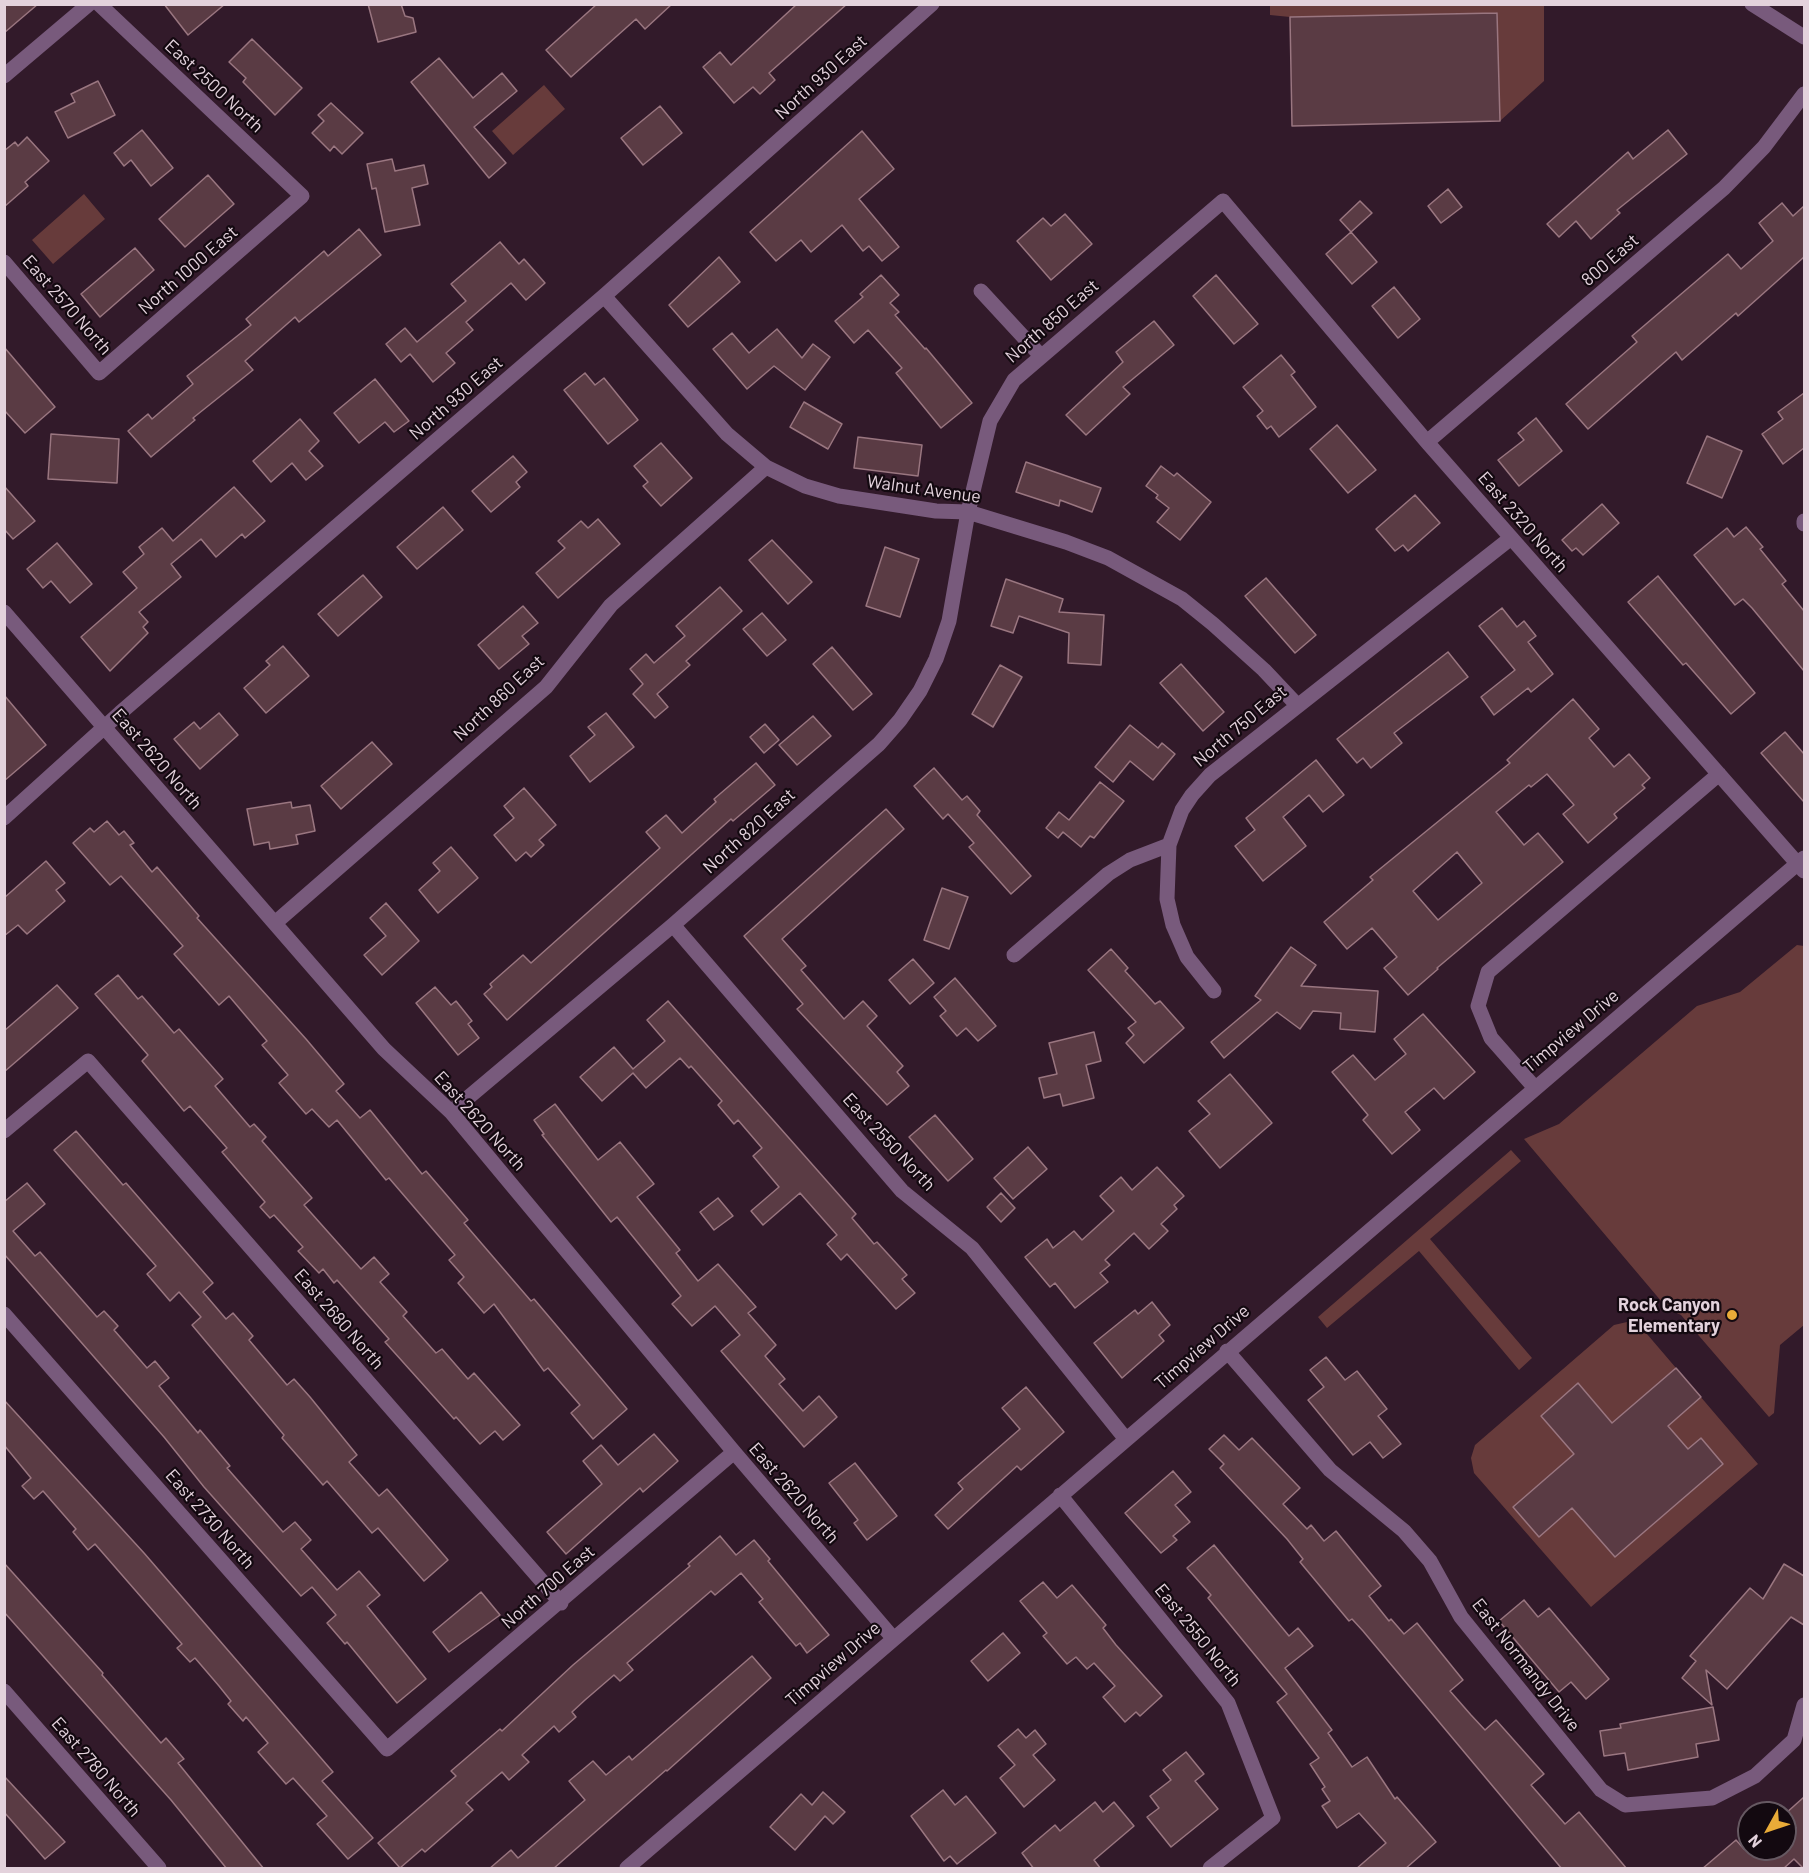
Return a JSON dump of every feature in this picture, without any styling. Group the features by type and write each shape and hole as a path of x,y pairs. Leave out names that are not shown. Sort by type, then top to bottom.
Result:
{"street":[{"path":"4,76 89,4"},
{"name":"East 2500 North","path":"99,4 302,196"},
{"name":"North 930 East","path":"4,818 104,728 604,296 932,4"},
{"path":"1752,4 1804,36"},
{"name":"800 East","path":"1427,442 1724,188 1764,147 1804,94"},
{"name":"North 1000 East","path":"99,373 302,196"},
{"name":"East 2320 North","path":"1223,201 1427,442 1719,774 1802,864"},
{"name":"North 850 East","path":"968,512 990,421 1014,380 1223,201"},
{"name":"East 2570 North","path":"4,262 99,373"},
{"path":"981,291 1041,356"},
{"name":"Walnut Avenue","path":"604,296 727,434 766,467 805,486 839,496 936,511 968,512 1066,542 1144,576 1213,624 1264,670 1297,705"},
{"name":"North 860 East","path":"275,923 546,687 611,605 766,467"},
{"name":"North 820 East","path":"451,1112 673,925 879,744 900,720 920,691 936,659 949,621 968,512"},
{"name":"North 750 East","path":"1214,991 1187,957 1173,925 1166,876 1169,845 1182,810 1210,775 1511,538"},
{"name":"East 2620 North","path":"4,612 384,1049 451,1112 734,1452 893,1638"},
{"path":"1535,1088 1491,1038 1478,1006 1488,972 1719,774"},
{"path":"1014,955 1108,873 1130,860 1169,845"},
{"name":"Timpview Drive","path":"627,1869 1125,1438 1535,1088 1802,864"},
{"name":"East 2550 North","path":"673,925 902,1191 972,1248 1125,1438"},
{"name":"East 2680 North","path":"4,1131 88,1061 561,1603"},
{"name":"East 2730 North","path":"4,1314 387,1749"},
{"name":"East Normandy Drive","path":"1227,1351 1330,1470 1389,1518 1423,1554 1461,1617 1601,1790 1625,1805 1712,1798 1755,1776 1794,1740 1804,1705"},
{"name":"North 700 East","path":"387,1749 561,1603 734,1452"},
{"name":"East 2550 North","path":"1060,1495 1228,1702 1273,1818 1210,1869"},
{"name":"East 2780 North","path":"4,1692 159,1869"}],"shaded area":[{"path":"1270,5 1544,5 1544,81 1500,121 1496,13 1290,17 1270,15"},
{"path":"544,85 565,109 513,155 492,131"},
{"path":"84,194 105,219 53,264 32,240"},
{"name":"Rock Canyon Elementary","path":"1797,945 1804,946 1804,1325 1780,1345 1774,1413 1769,1417 1681,1315 1667,1308 1524,1139 1559,1124 1697,1006 1740,992"},
{"path":"1511,1150 1521,1161 1430,1239 1532,1358 1519,1370 1419,1251 1327,1328 1318,1317"},
{"path":"1627,1322 1641,1327 1758,1464 1591,1607 1474,1473 1471,1458 1475,1445 1614,1325"}],"building":[{"path":"4,4 38,4 4,33"},
{"path":"164,4 225,4 188,35"},
{"path":"368,4 401,4 405,16 413,18 416,32 378,42"},
{"path":"597,4 672,4 645,29 636,19 571,77 546,50"},
{"path":"797,4 847,4 769,73 775,80 760,94 753,87 734,103 703,67 720,52 731,65"},
{"path":"1497,13 1500,121 1292,126 1290,17"},
{"path":"252,39 302,88 275,115 243,82 246,78 229,62"},
{"path":"439,58 473,98 502,73 517,91 474,127 506,163 489,178 411,82"},
{"path":"98,81 115,115 68,138 55,112 75,102 71,94"},
{"path":"331,103 363,133 342,154 334,146 330,151 312,133 324,121 318,115"},
{"path":"660,106 682,133 643,165 621,138"},
{"path":"142,130 173,168 151,186 131,160 124,166 114,153"},
{"path":"1668,130 1687,154 1617,210 1620,213 1591,239 1576,221 1559,237 1547,224 1628,152 1633,159"},
{"path":"862,131 894,169 859,199 899,247 882,261 869,246 863,251 842,225 811,252 801,240 776,261 750,232"},
{"path":"27,137 49,161 25,182 28,186 4,207 4,151 15,142 18,146"},
{"path":"392,159 395,171 424,165 428,184 412,188 420,225 385,232 376,188 372,189 367,164"},
{"path":"208,175 234,204 185,247 159,219"},
{"path":"1448,189 1462,207 1441,223 1428,206"},
{"path":"1360,201 1372,213 1351,232 1340,220"},
{"path":"1782,203 1793,216 1804,206 1804,257 1738,316 1736,313 1682,360 1676,352 1588,429 1566,404 1637,342 1632,336 1728,254 1741,269 1773,241 1759,223"},
{"path":"1065,214 1092,244 1051,280 1017,241 1043,218 1051,226"},
{"path":"359,229 381,255 299,322 295,317 245,361 253,370 193,418 195,420 151,457 128,431 148,414 152,419 193,384 187,376 251,325 246,319 324,251 328,256"},
{"path":"1351,232 1377,262 1352,284 1326,254"},
{"path":"500,242 519,264 524,259 545,283 526,300 511,283 466,322 473,330 446,353 455,363 433,382 410,354 401,362 386,344 405,328 417,342 466,301 451,284"},
{"path":"135,248 154,270 100,317 81,294"},
{"path":"719,257 740,282 688,327 669,305"},
{"path":"881,275 899,295 890,303 899,312 895,315 972,403 941,428 896,373 902,368 868,330 854,343 835,321 863,297 860,294"},
{"path":"1216,275 1258,324 1234,344 1193,296"},
{"path":"1394,287 1420,319 1398,338 1372,306"},
{"path":"1154,321 1174,345 1123,387 1130,394 1086,435 1066,415 1123,362 1116,352"},
{"path":"777,329 802,358 813,344 830,357 805,390 774,366 747,389 713,349 732,333 749,353"},
{"path":"4,347 55,407 25,433 4,410"},
{"path":"1281,355 1295,372 1291,375 1316,407 1279,437 1271,426 1267,429 1257,416 1263,411 1243,387"},
{"path":"585,373 595,385 604,378 638,420 608,444 564,390"},
{"path":"375,379 409,421 394,432 385,422 359,443 334,413"},
{"path":"1804,393 1804,448 1783,464 1762,434 1783,419 1778,412"},
{"path":"804,402 842,424 828,449 790,427"},
{"path":"1536,418 1562,451 1519,486 1498,460 1524,440 1518,433"},
{"path":"300,419 319,441 309,451 323,466 306,480 292,463 271,482 253,461"},
{"path":"1337,425 1376,470 1348,493 1310,449"},
{"path":"51,434 119,439 117,483 48,479"},
{"path":"1707,436 1742,451 1722,498 1687,483"},
{"path":"858,437 922,445 918,476 854,468"},
{"path":"661,443 692,478 661,506 643,486 648,482 634,466"},
{"path":"513,456 527,472 516,482 520,487 491,512 472,491"},
{"path":"1026,462 1101,488 1092,512 1060,500 1059,506 1016,492"},
{"path":"1161,466 1174,476 1177,473 1211,502 1180,540 1157,522 1169,508 1146,486"},
{"path":"4,486 35,521 13,539 4,529"},
{"path":"234,487 265,521 245,538 242,534 216,557 201,539 171,564 181,577 139,612 148,622 143,627 148,633 110,671 81,637 137,588 123,572 144,554 139,547 162,528 173,541"},
{"path":"1415,495 1440,523 1408,551 1403,545 1395,551 1376,529"},
{"path":"1602,504 1619,523 1583,555 1576,548 1572,551 1562,540"},
{"path":"443,507 463,530 417,569 397,547"},
{"path":"598,519 620,544 558,598 536,573 565,548 558,541 581,521 588,528"},
{"path":"1746,527 1763,547 1760,549 1786,581 1782,584 1804,611 1804,671 1752,608 1743,599 1735,605 1694,555 1727,528 1734,537"},
{"path":"772,540 812,582 788,604 749,560"},
{"path":"57,543 92,584 70,603 51,581 43,588 27,569"},
{"path":"885,547 919,559 900,617 866,606"},
{"path":"363,575 382,597 338,636 318,614"},
{"path":"1658,576 1755,693 1731,714 1686,663 1683,665 1628,602"},
{"path":"1266,578 1316,635 1295,653 1245,596"},
{"path":"1006,579 1063,599 1059,612 1104,615 1101,665 1068,663 1069,633 1019,616 1013,633 991,626"},
{"path":"720,587 742,611 686,661 690,665 657,694 668,707 655,718 633,694 643,684 630,669 646,654 654,663 685,636 676,626"},
{"path":"523,606 538,623 522,636 529,644 499,669 478,645"},
{"path":"1502,608 1517,627 1524,621 1536,636 1528,642 1553,674 1531,692 1528,688 1494,715 1481,697 1515,670 1479,626"},
{"path":"762,613 786,640 767,656 743,629"},
{"path":"283,646 309,676 266,713 244,688 270,665 266,661"},
{"path":"832,647 872,694 853,710 813,664"},
{"path":"1448,652 1468,677 1394,733 1402,743 1371,768 1363,758 1357,763 1337,739"},
{"path":"1181,664 1224,712 1203,731 1160,683"},
{"path":"1000,665 1022,677 993,727 972,714"},
{"path":"4,695 46,745 4,781"},
{"path":"1573,699 1599,729 1589,738 1614,767 1629,754 1650,778 1642,785 1645,788 1614,814 1617,818 1588,843 1563,814 1574,805 1547,774 1531,787 1529,785 1496,812 1524,845 1538,833 1563,862 1408,995 1384,968 1397,957 1372,928 1347,949 1324,922 1373,880 1370,877 1510,763 1507,760","holes":["1457,852 1482,883 1438,920 1413,891"]},
{"path":"219,713 238,735 200,769 174,739 194,722 200,729"},
{"path":"606,713 634,747 590,782 570,756 595,735 588,727"},
{"path":"813,716 831,736 797,765 779,745"},
{"path":"765,724 779,740 764,753 750,737"},
{"path":"1130,725 1158,748 1162,743 1175,754 1153,780 1130,761 1113,782 1095,767"},
{"path":"1785,732 1804,754 1804,802 1761,753"},
{"path":"372,742 392,764 341,809 321,786"},
{"path":"1316,760 1344,795 1323,812 1309,795 1283,817 1306,846 1263,881 1235,846 1255,830 1246,818"},
{"path":"756,763 775,785 733,821 731,819 507,1020 484,994 492,987 490,984 523,955 531,963 660,848 646,832 666,815 682,833 716,802 714,799"},
{"path":"934,768 962,800 967,796 980,811 977,815 1031,876 1011,894 969,847 974,843 948,814 943,819 914,786"},
{"path":"1100,782 1124,801 1094,838 1090,836 1081,847 1063,832 1058,838 1046,828 1059,812 1069,820"},
{"path":"524,788 556,825 539,840 544,845 531,857 526,852 516,861 494,835 514,818 504,806"},
{"path":"291,802 292,808 310,805 315,831 296,835 298,844 270,849 269,842 254,845 247,809"},
{"path":"886,809 904,829 782,939 806,966 801,970 844,1019 863,1001 877,1016 867,1026 903,1066 897,1072 909,1086 887,1105 797,1009 803,1004 744,936"},
{"path":"107,821 119,835 124,831 134,843 130,845 152,872 157,867 199,916 197,918 306,1039 344,1084 336,1091 360,1118 370,1110 422,1174 426,1171 468,1220 464,1223 531,1301 534,1299 627,1409 593,1439 571,1413 580,1405 548,1368 544,1371 494,1304 484,1313 458,1283 464,1277 449,1260 455,1255 389,1178 386,1180 337,1120 329,1127 312,1109 306,1114 279,1083 288,1075 262,1045 267,1041 229,996 219,1005 174,954 183,946 121,876 110,885 73,843 90,828 94,832"},
{"path":"451,847 478,878 438,913 419,890 440,871 433,863"},
{"path":"46,861 65,883 56,890 65,901 27,934 18,925 4,936 4,898"},
{"path":"942,888 968,897 949,949 924,940"},
{"path":"386,903 419,941 382,975 364,955 386,936 370,918"},
{"path":"1291,947 1316,965 1301,986 1378,991 1375,1032 1340,1029 1341,1013 1313,1011 1300,1029 1277,1012 1224,1058 1211,1042 1261,1000 1255,996"},
{"path":"1111,949 1128,968 1125,971 1155,1004 1160,1001 1184,1028 1144,1063 1126,1043 1134,1035 1128,1028 1136,1022 1088,970"},
{"path":"913,959 934,983 910,1004 889,980"},
{"path":"118,975 138,999 142,996 174,1033 179,1029 223,1079 215,1086 250,1127 254,1124 266,1137 262,1141 312,1198 304,1205 361,1269 374,1257 389,1274 380,1282 407,1312 403,1316 436,1353 442,1349 468,1379 474,1373 520,1425 503,1440 495,1431 480,1444 456,1417 454,1419 385,1342 389,1339 337,1280 334,1283 323,1269 319,1273 298,1251 303,1247 274,1215 270,1218 260,1207 265,1202 222,1152 227,1148 190,1106 184,1111 142,1061 148,1055 95,994"},
{"path":"955,978 996,1026 978,1041 966,1028 957,1036 940,1016 946,1011 934,997"},
{"path":"57,985 78,1008 4,1072 4,1031"},
{"path":"435,987 451,1005 456,1001 472,1021 468,1024 479,1038 458,1055 416,1003"},
{"path":"668,1001 856,1214 852,1218 874,1244 877,1242 907,1275 902,1279 915,1293 896,1309 847,1254 841,1260 827,1244 837,1235 800,1193 763,1225 751,1211 779,1187 753,1156 762,1148 738,1120 734,1124 718,1105 722,1101 691,1066 689,1068 680,1058 646,1088 633,1073 602,1101 580,1077 614,1047 633,1069 665,1041 647,1020"},
{"path":"1423,1014 1475,1072 1444,1099 1434,1088 1405,1112 1420,1130 1392,1154 1363,1120 1368,1115 1332,1072 1353,1055 1375,1080 1406,1054 1394,1039"},
{"path":"1094,1032 1101,1061 1086,1065 1094,1098 1063,1106 1060,1094 1044,1098 1039,1078 1057,1074 1049,1043"},
{"path":"1230,1074 1272,1123 1220,1168 1189,1131 1210,1114 1198,1101"},
{"path":"555,1104 598,1160 620,1142 654,1184 637,1197 680,1250 676,1253 698,1281 718,1264 756,1307 748,1313 776,1345 765,1356 785,1379 779,1384 803,1411 819,1396 837,1417 804,1447 721,1351 740,1335 715,1306 692,1326 672,1304 681,1296 617,1217 611,1222 542,1135 544,1134 534,1120"},
{"path":"935,1115 973,1159 948,1181 909,1137"},
{"path":"76,1131 123,1185 126,1183 213,1283 203,1292 226,1319 233,1313 253,1336 249,1340 287,1385 294,1379 310,1397 357,1455 349,1462 379,1496 387,1489 448,1560 424,1581 378,1528 372,1533 327,1481 323,1485 282,1438 284,1435 192,1325 201,1317 179,1292 170,1301 147,1274 156,1266 54,1150"},
{"path":"1028,1147 1047,1169 1013,1199 994,1178"},
{"path":"1157,1167 1184,1196 1174,1205 1177,1209 1161,1224 1168,1231 1149,1249 1134,1233 1105,1260 1110,1265 1100,1273 1108,1282 1075,1308 1055,1283 1050,1287 1025,1257 1047,1239 1053,1248 1074,1231 1082,1240 1114,1211 1100,1196 1121,1177 1132,1190"},
{"path":"27,1183 45,1204 13,1231 35,1256 40,1252 97,1317 104,1311 118,1326 114,1330 147,1368 155,1361 169,1378 159,1386 198,1433 200,1430 230,1466 227,1468 283,1532 295,1522 311,1540 301,1549 337,1590 359,1571 380,1595 367,1606 426,1679 397,1703 347,1642 345,1644 327,1623 336,1615 312,1587 301,1596 4,1254 4,1202"},
{"path":"1001,1193 1015,1208 1001,1222 987,1207"},
{"path":"718,1198 733,1216 714,1230 700,1212"},
{"path":"1152,1302 1170,1325 1159,1335 1164,1341 1122,1378 1094,1343 1135,1310 1138,1314"},
{"path":"1326,1357 1345,1380 1357,1371 1387,1409 1378,1416 1401,1444 1383,1458 1370,1442 1353,1455 1308,1400 1324,1387 1310,1370"},
{"path":"1676,1368 1701,1397 1668,1426 1688,1449 1701,1438 1723,1464 1615,1557 1572,1508 1539,1537 1513,1507 1574,1454 1541,1416 1578,1383 1612,1423"},
{"path":"1026,1387 1064,1432 1021,1470 1017,1466 948,1529 935,1515 963,1489 958,1483 1020,1429 1002,1408"},
{"path":"4,1400 144,1553 333,1772 322,1781 373,1838 348,1859 317,1824 327,1816 293,1778 286,1784 258,1752 268,1743 246,1717 243,1721 228,1704 231,1701 195,1658 190,1662 177,1648 182,1644 95,1544 88,1550 73,1532 76,1529 43,1491 34,1499 22,1486 31,1478 4,1445"},
{"path":"654,1434 678,1461 643,1492 640,1488 566,1554 547,1532 602,1484 583,1461 601,1445 618,1465"},
{"path":"1224,1435 1239,1450 1252,1438 1300,1488 1283,1504 1307,1529 1311,1525 1324,1541 1336,1531 1381,1586 1369,1596 1389,1621 1391,1619 1404,1634 1417,1623 1463,1680 1450,1691 1485,1730 1496,1720 1544,1774 1531,1785 1565,1824 1579,1812 1627,1869 1562,1869 1363,1631 1352,1619 1349,1621 1300,1562 1303,1559 1287,1539 1220,1468 1224,1464 1209,1449"},
{"path":"855,1463 897,1516 867,1540 854,1523 858,1520 829,1483"},
{"path":"1173,1471 1191,1492 1175,1505 1190,1522 1173,1536 1177,1540 1161,1553 1125,1513"},
{"path":"720,1536 736,1555 754,1540 770,1559 768,1561 829,1635 807,1653 800,1643 796,1646 759,1602 763,1599 741,1573 715,1595 711,1591 627,1663 633,1670 620,1681 614,1675 572,1712 576,1717 559,1732 554,1726 522,1755 529,1762 509,1780 502,1772 466,1803 473,1810 425,1852 422,1849 400,1868 378,1843 456,1776 451,1771 500,1729 502,1731 573,1665 690,1566 688,1564"},
{"path":"1214,1545 1289,1636 1298,1628 1313,1646 1285,1668 1332,1730 1328,1733 1352,1767 1367,1757 1395,1799 1397,1797 1436,1842 1405,1869 1356,1869 1386,1843 1359,1813 1337,1828 1322,1806 1330,1801 1322,1789 1325,1787 1310,1764 1319,1758 1277,1702 1287,1694 1208,1598 1211,1595 1187,1568"},
{"path":"4,1563 103,1673 102,1675 161,1743 166,1738 184,1759 178,1763 264,1869 227,1869 171,1800 4,1612"},
{"path":"1784,1564 1804,1576 1804,1625 1791,1617 1727,1689 1706,1670 1712,1705 1682,1678 1696,1661 1690,1656 1750,1588 1763,1599"},
{"path":"1043,1582 1057,1598 1072,1585 1106,1625 1103,1628 1116,1645 1162,1696 1140,1716 1136,1712 1125,1722 1103,1697 1115,1686 1094,1663 1087,1669 1076,1657 1067,1664 1043,1636 1047,1633 1020,1601"},
{"path":"481,1592 500,1615 449,1652 433,1632"},
{"path":"1524,1600 1538,1617 1549,1608 1609,1679 1586,1699 1571,1682 1559,1692 1499,1621"},
{"path":"1003,1633 1020,1653 988,1681 971,1661"},
{"path":"752,1656 771,1678 553,1869 489,1869 511,1850 518,1858 585,1800 569,1781 593,1761 606,1775 629,1756 632,1760"},
{"path":"1713,1707 1719,1740 1696,1744 1698,1757 1628,1770 1625,1753 1604,1756 1600,1731 1621,1728 1620,1724"},
{"path":"1018,1729 1026,1738 1035,1730 1046,1744 1033,1755 1055,1780 1024,1807 1000,1778 1015,1765 998,1746"},
{"path":"1186,1752 1204,1774 1195,1781 1218,1809 1171,1847 1147,1817 1159,1808 1150,1796 1171,1780 1163,1770"},
{"path":"4,1776 65,1842 45,1859 4,1812"},
{"path":"943,1790 955,1805 966,1796 996,1833 957,1864 950,1856 944,1861 911,1816"},
{"path":"823,1792 845,1812 833,1824 825,1816 795,1850 770,1827 801,1794 812,1805"},
{"path":"1804,1797 1804,1869 1796,1861 1797,1803"},
{"path":"1095,1802 1103,1812 1114,1802 1134,1826 1094,1860 1101,1869 1034,1869 1022,1853 1055,1825 1060,1831"},
{"path":"1736,1840 1737,1861 1792,1861 1783,1869 1702,1869"}],"place":[{"name":"Rock Canyon Elementary","path":"1732,1315"}]}
